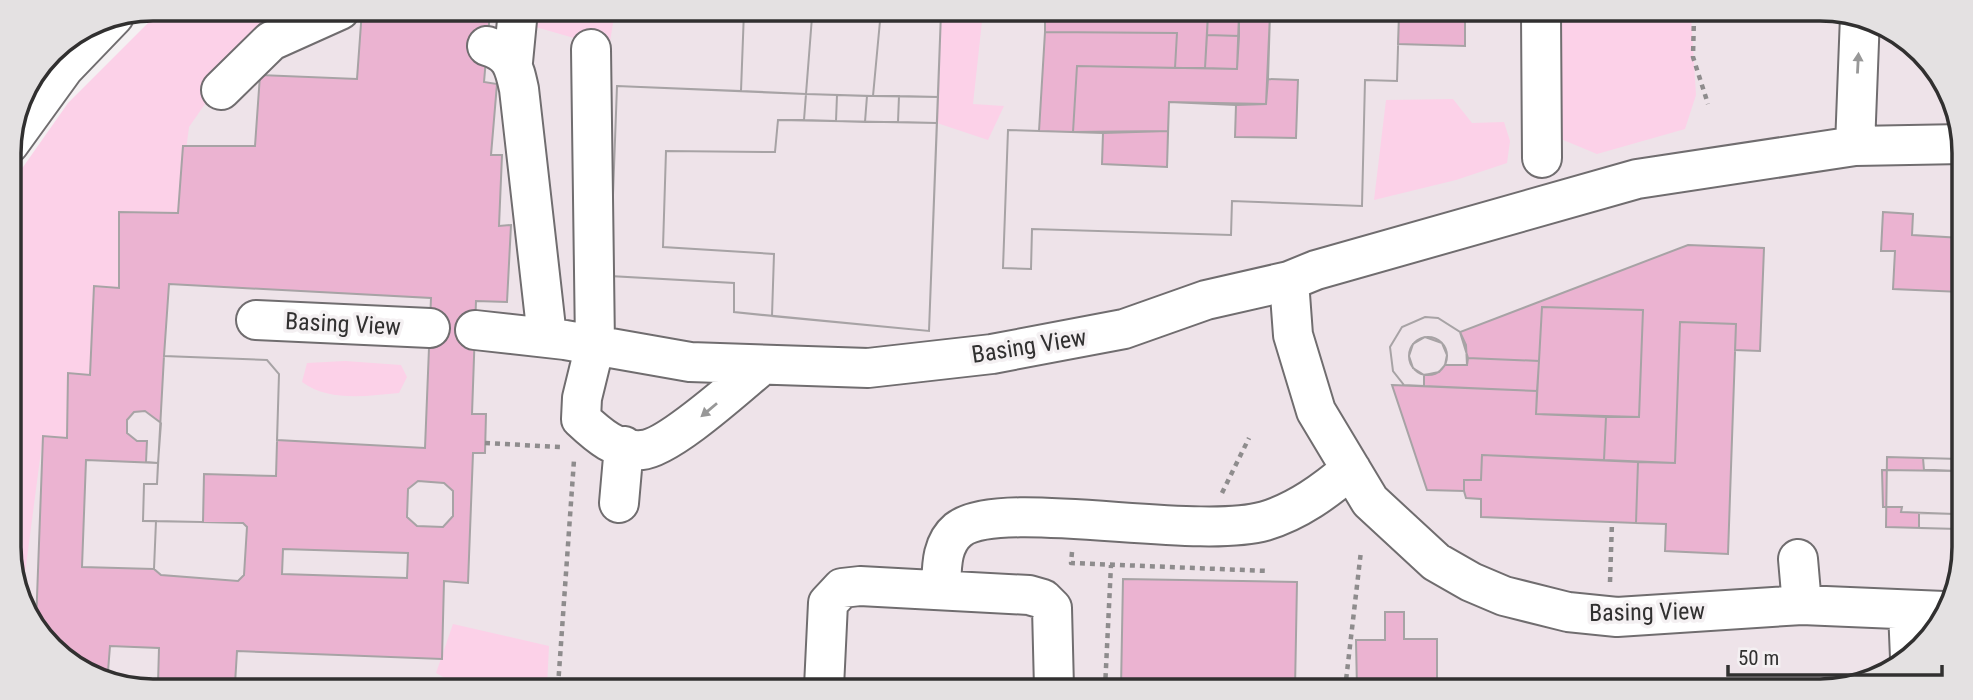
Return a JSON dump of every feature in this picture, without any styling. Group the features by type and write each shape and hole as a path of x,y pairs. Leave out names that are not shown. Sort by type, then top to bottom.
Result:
{"main road":[{"path":"221,90 271,41 316,21"},
{"path":"514,21 500,54 523,254 547,337"},
{"path":"1541,21 1542,158"},
{"path":"1855,146 1860,27"},
{"path":"25,122 64,68 97,34"},
{"path":"591,49 595,345 582,398 581,419 608,443 643,450 690,426 761,366"},
{"name":"Basing View","path":"486,330 547,337 690,362 761,366 868,368 1005,352 1124,329 1206,300 1289,281 1316,270 1637,179 1855,146 1952,144"},
{"name":"Basing View","path":"1289,281 1293,335 1316,411 1370,501 1436,562 1504,596 1569,612 1617,617 1802,605 1926,610"},
{"name":"Basing View","path":"256,320 430,328"},
{"path":"619,503 624,446"},
{"path":"941,590 944,552 949,542 956,532 982,520 1014,518 1201,528 1241,525 1282,515 1319,496 1351,469"},
{"path":"1798,559 1802,605"},
{"path":"824,679 826,611 836,592 849,586 1029,595 1048,603 1054,614 1054,679"},
{"path":"1918,636 1926,610"}],"path":[{"path":"1694,21 1693,57 1708,104"},
{"path":"1221,494 1249,438"},
{"path":"485,443 560,447"},
{"path":"558,679 574,460"},
{"path":"1610,582 1612,522"},
{"path":"1059,548 1072,549 1071,563 1268,571"},
{"path":"1095,564 1096,551"},
{"path":"1346,679 1361,551"},
{"path":"1105,679 1111,565"}],"shaded area":[{"path":"150,21 314,21 244,48 189,127 178,213 119,212 119,288 94,286 90,375 67,438 43,436 25,576 21,556 21,170 68,103"},
{"path":"265,21 1829,21 1863,28 1894,43 1930,79 1948,119 1952,153 1952,556 1945,590 1938,606 1930,621 1901,652 1871,669 1829,679 135,678 110,672 79,657 43,621 28,590 21,556 21,329"},
{"path":"527,21 613,21 609,48 525,24"},
{"path":"941,21 982,21 973,104 1004,106 988,140 937,123"},
{"path":"1559,21 1691,21 1696,95 1685,129 1597,154 1556,137"},
{"path":"1453,99 1472,123 1504,122 1510,141 1507,163 1456,180 1374,200 1386,100"},
{"path":"345,361 401,365 407,377 399,393 361,396 324,393 302,382 307,363"},
{"path":"453,624 549,646 547,679 446,679 436,673"}],"building":[{"path":"361,21 489,21 484,82 497,84 491,155 502,155 499,226 511,225 507,302 476,301 472,414 486,414 485,453 473,453 468,583 444,581 442,659 237,651 235,679 158,679 159,648 110,646 108,671 79,657 66,646 43,621 37,609 43,436 67,438 68,373 90,375 94,286 119,288 119,212 178,213 183,146 255,146 260,75 357,79","holes":["169,284 431,298 425,448 277,440 279,374 267,360 164,356","283,549 408,553 407,578 282,574"]},
{"path":"744,21 941,21 929,331 734,312 734,283 610,276 617,86 741,91"},
{"path":"744,21 812,21 806,94 741,91"},
{"path":"812,21 880,21 873,96 806,94"},
{"path":"880,21 941,21 938,97 873,96"},
{"path":"1045,21 1208,21 1205,68 1175,68 1177,33 1045,32"},
{"path":"1208,21 1239,21 1239,36 1207,35"},
{"path":"1239,21 1270,21 1266,104 1169,102 1168,131 1073,132 1077,66 1237,69"},
{"path":"1270,21 1399,21 1397,81 1365,80 1362,206 1232,201 1231,235 1032,229 1031,269 1003,268 1008,130 1103,133 1102,164 1167,167 1169,102 1236,105 1235,137 1296,138 1298,80 1268,79"},
{"path":"1270,21 1399,21 1397,81 1365,80 1362,206 1232,201 1231,235 1032,229 1031,269 1003,268 1008,130 1103,133 1102,164 1167,167 1169,102 1236,105 1235,137 1296,138 1298,80 1268,79"},
{"path":"1399,21 1465,21 1465,46 1398,44"},
{"path":"1045,32 1177,33 1175,68 1077,66 1073,132 1039,131"},
{"path":"1207,35 1239,36 1237,69 1205,68"},
{"path":"1268,79 1298,80 1296,138 1235,137 1236,105 1266,104"},
{"path":"617,86 806,94 804,120 778,120 775,152 666,151 663,247 774,254 772,316 734,312 734,283 610,276"},
{"path":"806,94 837,95 836,121 804,120"},
{"path":"837,95 867,96 865,122 836,121"},
{"path":"867,96 899,96 898,122 865,122"},
{"path":"899,96 938,97 937,123 898,122"},
{"path":"778,120 937,123 929,331 772,316 774,254 663,247 666,151 775,152"},
{"path":"1168,131 1167,167 1102,164 1103,133"},
{"path":"1883,212 1913,214 1912,235 1952,237 1952,292 1893,289 1895,251 1881,251"},
{"path":"1688,245 1764,248 1760,351 1735,350 1736,324 1680,322 1675,463 1604,460 1606,417 1639,417 1643,310 1542,307 1539,361 1468,358 1460,332"},
{"path":"1542,307 1643,310 1639,417 1536,414"},
{"path":"1425,317 1438,318 1460,332 1466,345 1467,365 1445,365 1439,372 1424,375 1424,386 1404,385 1393,371 1390,347 1402,327"},
{"path":"1425,317 1438,318 1460,332 1466,345 1467,365 1445,365 1447,355 1442,343 1425,337 1413,344 1409,356 1413,368 1424,375 1424,386 1404,385 1393,371 1390,347 1402,327"},
{"path":"1680,322 1736,324 1728,554 1665,551 1666,524 1636,523 1638,462 1675,463"},
{"path":"1428,337 1441,343 1447,356 1441,369 1428,375 1415,369 1409,356 1415,343"},
{"path":"164,356 267,360 279,374 276,476 204,474 203,522 143,521 144,484 157,484"},
{"path":"1468,358 1539,361 1537,391 1424,386 1424,375 1439,372 1445,365 1467,365"},
{"path":"1392,385 1537,391 1536,414 1606,417 1604,460 1482,455 1481,480 1464,480 1464,491 1427,490"},
{"path":"145,411 161,423 158,463 146,462 147,441 137,441 127,433 127,420 134,412"},
{"path":"1482,455 1638,462 1636,523 1481,517 1481,499 1466,498 1464,480 1481,480"},
{"path":"1887,457 1952,459 1952,529 1886,527"},
{"path":"1923,458 1952,459 1952,471 1924,470"},
{"path":"86,460 158,463 157,484 144,484 143,521 156,521 154,569 82,567"},
{"path":"1882,470 1952,471 1952,514 1901,512 1902,507 1883,507"},
{"path":"418,481 444,483 453,491 453,516 443,527 417,526 407,517 408,489"},
{"path":"1919,513 1952,514 1952,529 1919,528"},
{"path":"156,521 243,523 247,527 244,575 238,581 161,575 154,569"},
{"path":"1123,579 1297,582 1295,679 1121,679"},
{"path":"1385,612 1404,612 1404,639 1437,639 1437,679 1357,679 1356,640 1385,640"}]}
